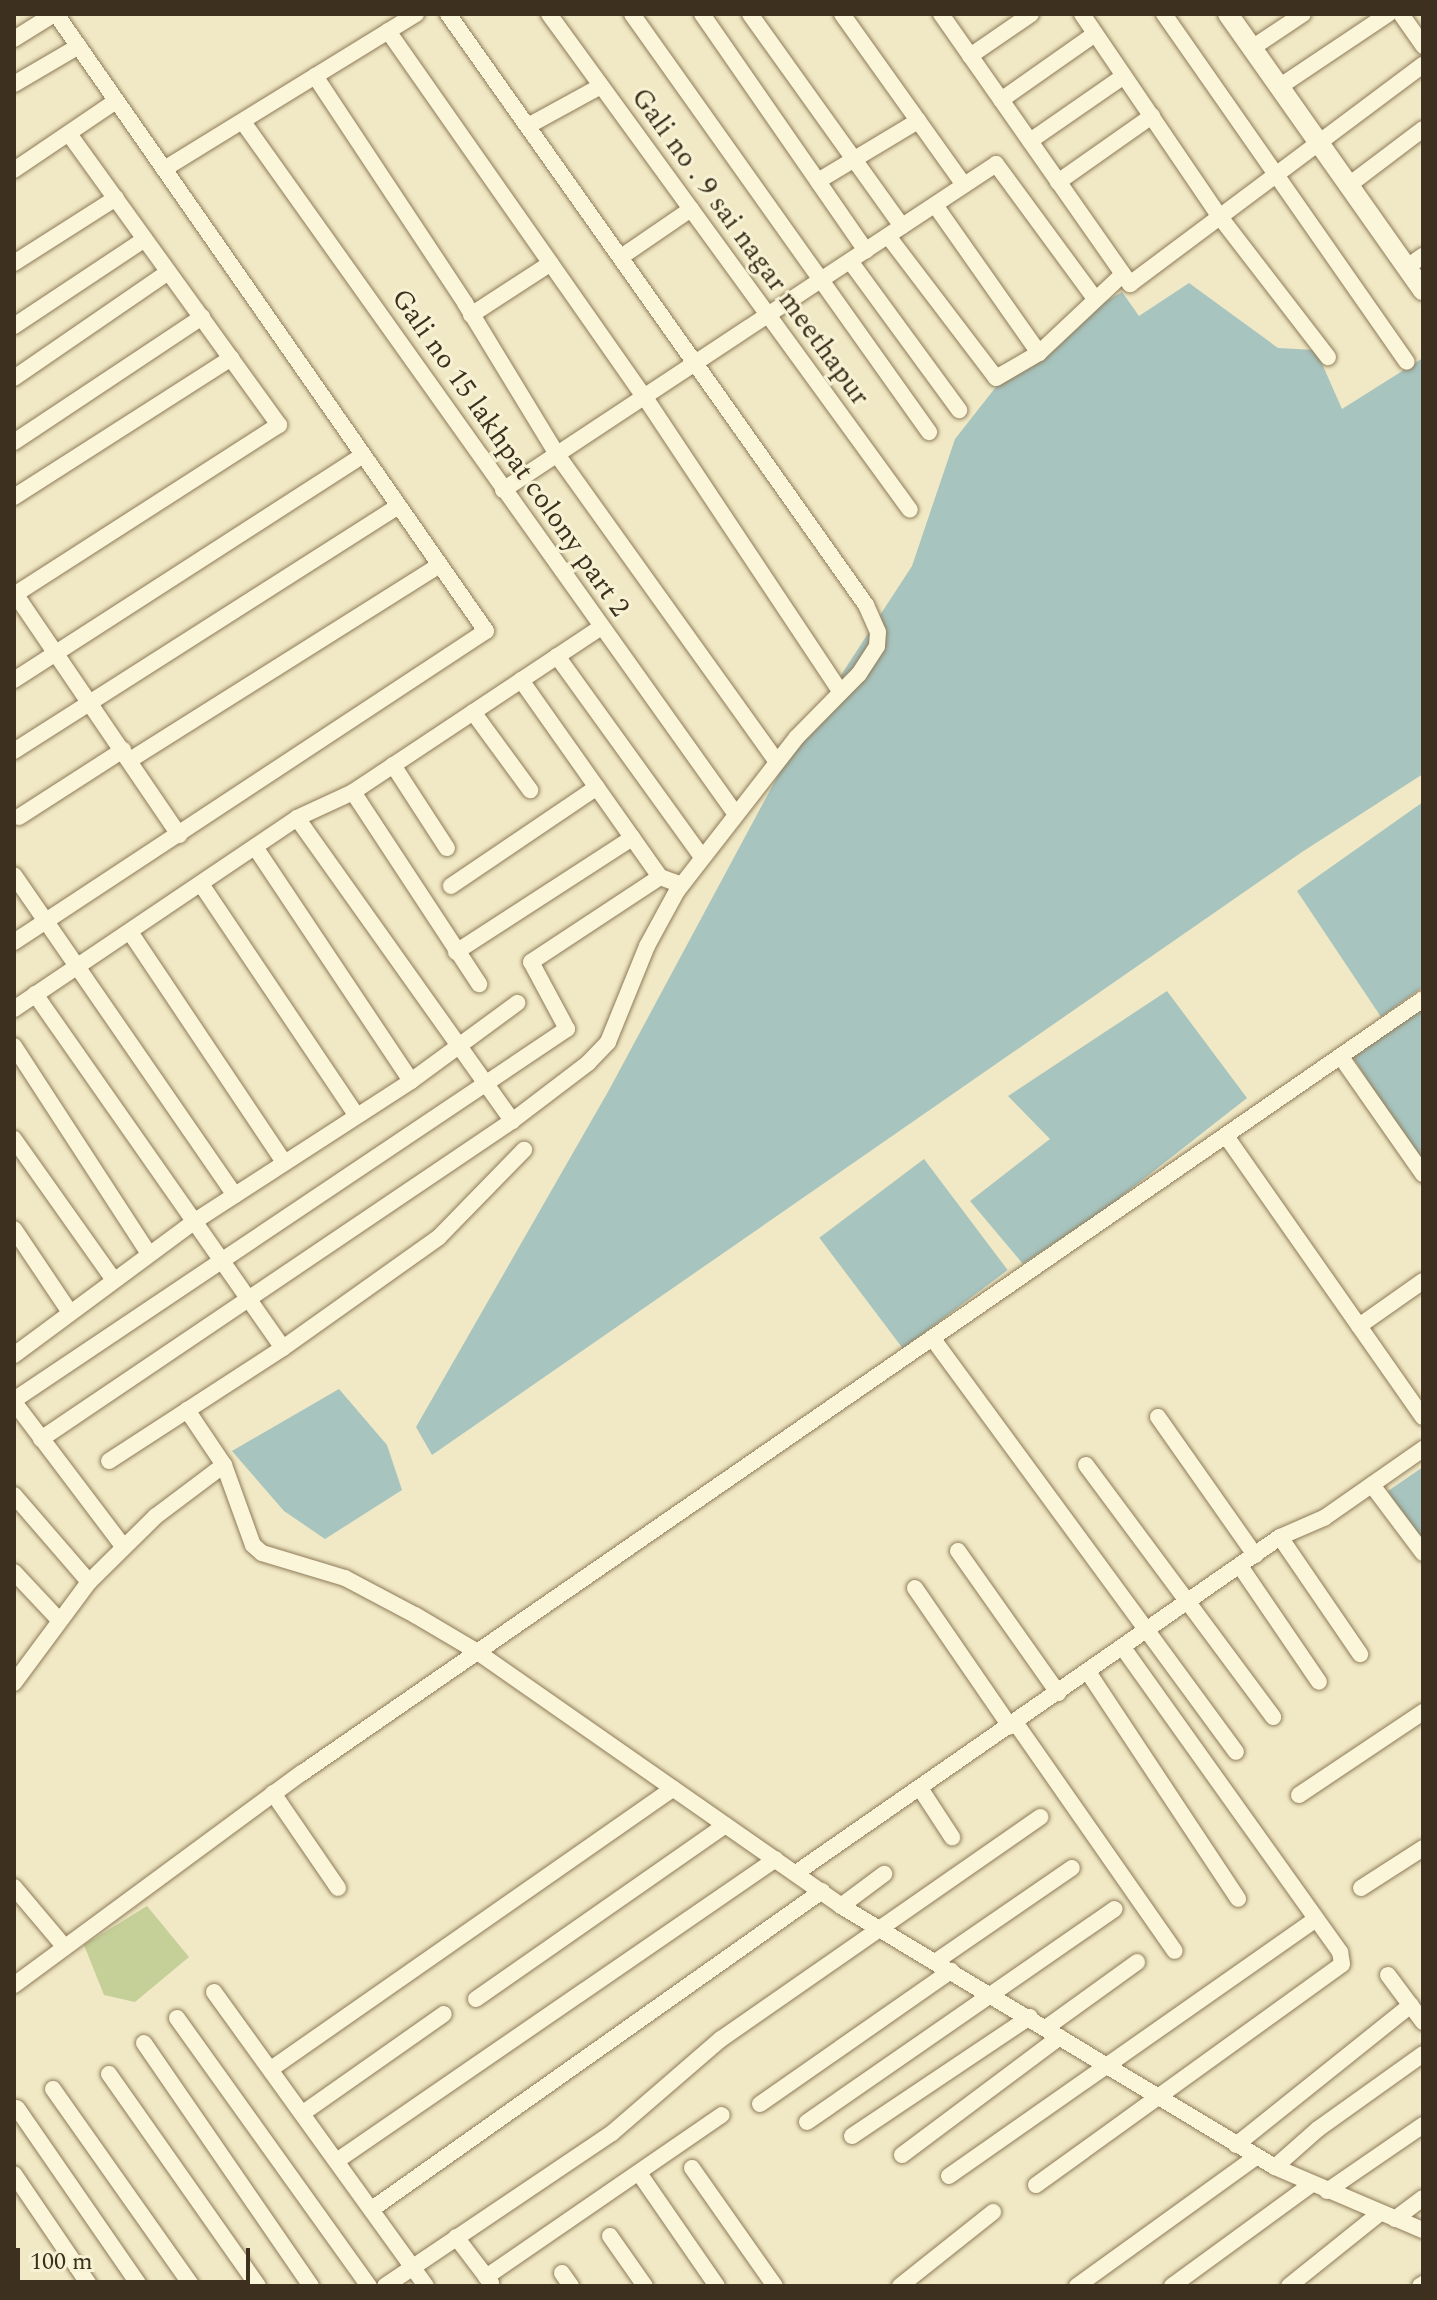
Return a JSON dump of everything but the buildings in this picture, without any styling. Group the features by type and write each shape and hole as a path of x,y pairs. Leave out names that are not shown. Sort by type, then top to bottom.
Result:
{"street":[{"path":"14,39 55,14 486,631 14,942"},
{"path":"41,1439 512,1121 608,1042 647,946 682,885 735,813 877,646 875,619 698,364 448,14"},
{"name":"Gali no . 9 sai nagar meethapur","path":"549,14 910,510"},
{"path":"632,14 819,282 929,432"},
{"path":"702,14 866,251"},
{"path":"750,14 902,226"},
{"path":"842,14 964,185"},
{"path":"941,14 1130,284 1423,65"},
{"path":"970,56 1031,14"},
{"path":"1082,14 1220,217 1328,357"},
{"path":"1164,14 1407,362"},
{"path":"1228,14 1349,185 1415,261 1423,290"},
{"path":"1252,48 1303,14"},
{"path":"1279,87 1388,14"},
{"path":"1401,14 1423,46"},
{"path":"164,169 411,15"},
{"path":"388,31 646,399 840,691"},
{"path":"1001,100 1095,34"},
{"path":"14,84 79,46"},
{"path":"315,76 471,315 558,456 777,762"},
{"path":"1030,141 1124,76"},
{"path":"528,126 601,86"},
{"path":"14,170 116,101"},
{"path":"1058,182 1152,116"},
{"path":"818,181 852,156 918,121"},
{"name":"Gali no 15 lakhpat colony part 2","path":"243,122 735,813"},
{"path":"1349,185 1423,129"},
{"path":"70,135 279,425 14,593 179,835"},
{"path":"503,490 646,399 996,164 1095,299"},
{"path":"14,263 116,198"},
{"path":"935,205 1039,353"},
{"path":"621,257 691,209"},
{"path":"888,236 996,378 1039,353 1123,274"},
{"path":"14,326 145,239"},
{"path":"850,261 959,410"},
{"path":"471,315 551,263"},
{"path":"14,378 168,272"},
{"path":"14,442 202,317"},
{"path":"14,497 231,358"},
{"path":"14,680 363,455"},
{"path":"14,751 88,700 399,506"},
{"path":"19,817 440,565"},
{"path":"14,1009 297,818 353,792 601,627"},
{"path":"557,656 702,857"},
{"path":"521,680 660,877 682,885"},
{"path":"473,712 530,790"},
{"path":"393,765 447,848"},
{"path":"451,886 597,787"},
{"path":"353,792 479,984"},
{"path":"297,818 512,1121"},
{"path":"456,952 632,838"},
{"path":"255,847 411,1081"},
{"path":"14,875 235,1195"},
{"path":"123,1546 14,1401 567,1029 531,962 660,877"},
{"path":"201,884 356,1115"},
{"path":"130,932 284,1162"},
{"path":"35,994 283,1348"},
{"path":"14,1985 63,1945 273,1793 1423,999"},
{"path":"14,1355 69,1311 195,1221 411,1081 517,1003"},
{"path":"14,1046 149,1254"},
{"path":"1341,1057 1423,1174"},
{"path":"1226,1136 1423,1417"},
{"path":"14,1139 114,1280"},
{"path":"109,1461 283,1348 464,1217 524,1150"},
{"path":"14,1229 69,1311"},
{"path":"1359,1326 1423,1281"},
{"path":"933,1339 1236,1752"},
{"path":"187,1410 224,1465 253,1545 262,1553 345,1578 476,1651 841,1906 1030,2017 1256,2157 1320,2188 1423,2230"},
{"path":"1158,1417 1255,1555"},
{"path":"796,1873 1280,1537 1324,1518 1423,1449"},
{"path":"14,1683 89,1582 123,1546 224,1465"},
{"path":"1086,1465 1273,1717"},
{"path":"1372,1485 1423,1553"},
{"path":"14,1495 89,1582"},
{"path":"1280,1537 1360,1654"},
{"path":"958,1551 1058,1693"},
{"path":"1240,1566 1319,1682"},
{"path":"14,1572 59,1620"},
{"path":"915,1588 1175,1951"},
{"path":"1036,2185 1160,2099 1342,1964 1340,1952 1123,1648"},
{"path":"1088,1672 1238,1899"},
{"path":"1299,1795 1423,1712"},
{"path":"920,1788 952,1837"},
{"path":"271,2069 673,1789"},
{"path":"273,1793 338,1888"},
{"path":"385,2286 612,2133 662,2092 674,2076 1040,1817"},
{"path":"476,1999 725,1825"},
{"path":"1361,1888 1423,1848"},
{"path":"338,2160 776,1859"},
{"path":"935,1962 1072,1868"},
{"path":"841,1906 884,1874"},
{"path":"14,1887 63,1945"},
{"path":"372,2209 822,1891"},
{"path":"807,2122 989,1993 1115,1909"},
{"path":"949,2176 1103,2064 1315,1920"},
{"path":"902,2155 1137,1962"},
{"path":"760,2104 951,1971"},
{"path":"1388,1975 1423,2022"},
{"path":"214,1992 426,2286"},
{"path":"1236,2145 1411,2005"},
{"path":"303,2113 444,2014"},
{"path":"852,2136 1030,2017"},
{"path":"177,2018 369,2286"},
{"path":"144,2043 311,2286"},
{"path":"1275,2167 1318,2129 1423,2054"},
{"path":"109,2074 258,2286"},
{"path":"53,2089 192,2286"},
{"path":"17,2108 140,2286"},
{"path":"456,2237 490,2282 722,2115"},
{"path":"1172,2286 1320,2188 1423,2125"},
{"path":"1077,2286 1256,2157"},
{"path":"692,2168 775,2286"},
{"path":"639,2173 717,2286"},
{"path":"14,2174 90,2286"},
{"path":"1289,2286 1388,2216 1423,2198"},
{"path":"900,2286 993,2212"},
{"path":"610,2236 645,2286"}],"green space":[{"path":"147,1906 189,1957 135,2002 104,1995 84,1945"}],"water":[{"path":"1189,283 1278,348 1316,350 1342,409 1423,358 1423,774 1302,852 432,1455 416,1427 609,1090 789,755 912,566 955,439 1003,378 1082,315 1122,292 1139,316"},
{"path":"1423,802 1423,987 1381,1017 1297,891"},
{"path":"1167,991 1247,1098 1104,1210 1023,1264 970,1201 1050,1139 1008,1096"},
{"path":"1423,1007 1423,1166 1352,1056"},
{"path":"924,1159 1008,1270 903,1349 819,1238"},
{"path":"339,1389 387,1445 402,1490 325,1539 284,1511 232,1451"},
{"path":"1423,1467 1423,1548 1388,1491"}]}
